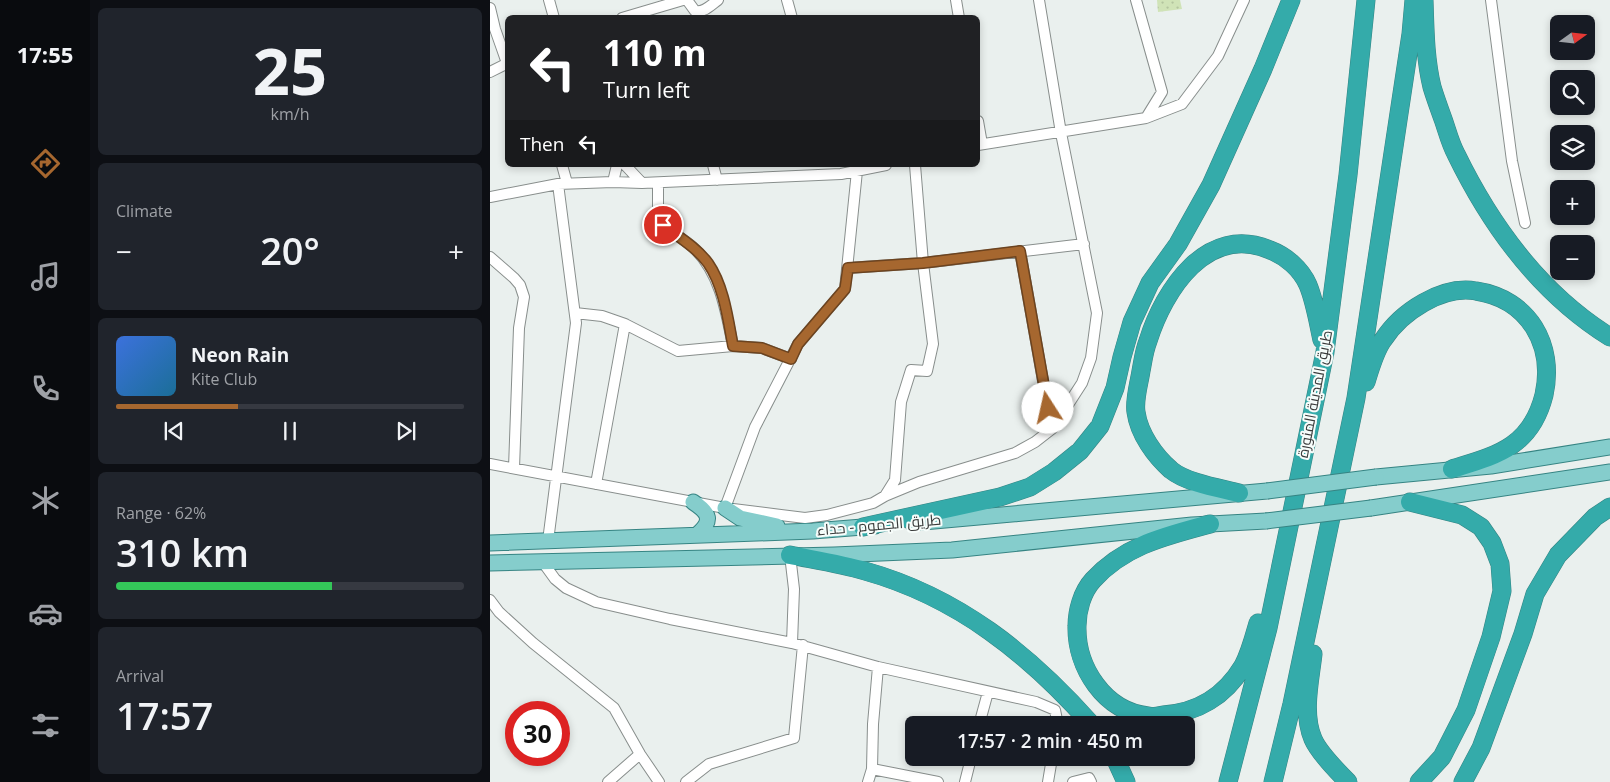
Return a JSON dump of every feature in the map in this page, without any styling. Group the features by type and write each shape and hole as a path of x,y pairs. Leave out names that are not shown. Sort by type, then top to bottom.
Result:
{"highway":[{"path":"863,527 1000,496 1030,487 1054,472 1085,444 1100,426 1115,388 1132,322 1150,283 1178,244 1211,185 1263,70 1291,0"},
{"name":"طريق المدينة المنورة","path":"1228,782 1268,628 1325,352 1348,175 1366,0"},
{"path":"1273,782 1292,704 1356,398 1411,34 1414,0"},
{"path":"1424,0 1425,50 1432,87 1455,153 1485,207 1515,250 1549,289 1590,325 1610,337"},
{"path":"1239,493 1190,479 1172,471 1151,447 1142,431 1136,412 1138,389 1147,342 1163,304 1187,269 1211,251 1231,244 1258,244 1279,253 1297,268 1308,285 1325,352"},
{"path":"1349,430 1382,340 1403,317 1423,303 1442,294 1475,290 1496,296 1516,307 1534,324 1544,349 1547,367 1540,410 1528,430 1512,446 1452,470"},
{"path":"1410,502 1462,515 1481,527 1492,543 1500,564 1502,591 1491,636 1466,710 1442,757 1419,782"},
{"path":"1464,782 1481,748 1523,634 1535,594 1558,554 1595,516 1610,507"},
{"path":"1210,524 1157,538 1130,550 1091,582 1082,598 1077,618 1076,638 1080,655 1088,675 1102,693 1122,709 1148,716 1180,714 1205,705 1229,685 1244,664 1283,554"},
{"path":"1327,531 1307,713 1314,740 1348,782"},
{"path":"790,555 865,571 888,578 948,604 981,623 1027,659 1084,716"},
{"path":"1118,766 1126,782"}],"main road":[{"name":"طريق الجموم - حداء","path":"490,543 803,532 863,527 1267,491 1376,477 1491,466 1610,447"},
{"name":"طريق الجموم - حداء","path":"490,563 952,550 1210,524 1266,521 1371,508 1610,472"},
{"path":"693,502 705,510 708,516 706,526 697,535"},
{"path":"725,508 740,518 803,532"}],"street":[{"path":"550,0 553,15"},
{"path":"632,15 683,0"},
{"path":"687,0 695,11 699,12 718,0"},
{"path":"787,0 791,15"},
{"path":"956,0 958,15"},
{"path":"490,464 725,508 805,518 827,515 873,503 885,496 928,479 1015,453 1034,442 1055,424 1082,383 1091,358 1096,334 1097,313 1061,133 1038,0"},
{"path":"1136,0 1162,92 1146,118"},
{"path":"980,144 1061,133 1146,118 1182,104 1218,56 1244,0"},
{"path":"1491,0 1512,161 1525,223"},
{"path":"490,8 505,63"},
{"path":"490,72 505,66"},
{"path":"548,541 576,323 562,184 562,167"},
{"path":"613,182 617,167"},
{"path":"627,167 642,183"},
{"path":"714,167 717,180"},
{"path":"490,197 562,184 717,180 840,170 857,171 876,167"},
{"path":"885,496 895,480 901,402 911,370 927,371 933,344 923,263 915,167"},
{"path":"725,508 755,427 798,344 845,289 857,171"},
{"path":"658,183 660,221 694,249 708,264 722,296 733,346"},
{"path":"848,268 923,263 1084,244"},
{"path":"1020,251 1048,408 1055,424"},
{"path":"490,257 520,285 524,297 519,328 514,468"},
{"path":"575,313 602,316 625,324 678,352 733,346 762,348 791,359"},
{"path":"596,484 625,324"},
{"path":"790,555 794,589 792,643"},
{"path":"542,561 555,579 566,588 596,602 670,619 803,645 878,668 1036,702 1055,710 1056,716"},
{"path":"490,600 499,612 533,643 614,708 640,754 659,782"},
{"path":"686,782 709,764 794,738 803,645"},
{"path":"868,782 872,769 873,724 878,668"},
{"path":"981,716 988,692"},
{"path":"608,782 640,754"},
{"path":"965,782 969,766"},
{"path":"1048,782 1051,766"},
{"path":"872,769 938,782"},
{"path":"1073,782 1089,778 1091,782"}],"green space":[{"path":"1157,0 1180,0 1182,9 1158,12"}],"route":[{"path":"663,225 694,249 708,264 722,296 733,346 762,348 791,359 798,344 845,289 848,268 923,263 1020,251 1048,408"}]}
